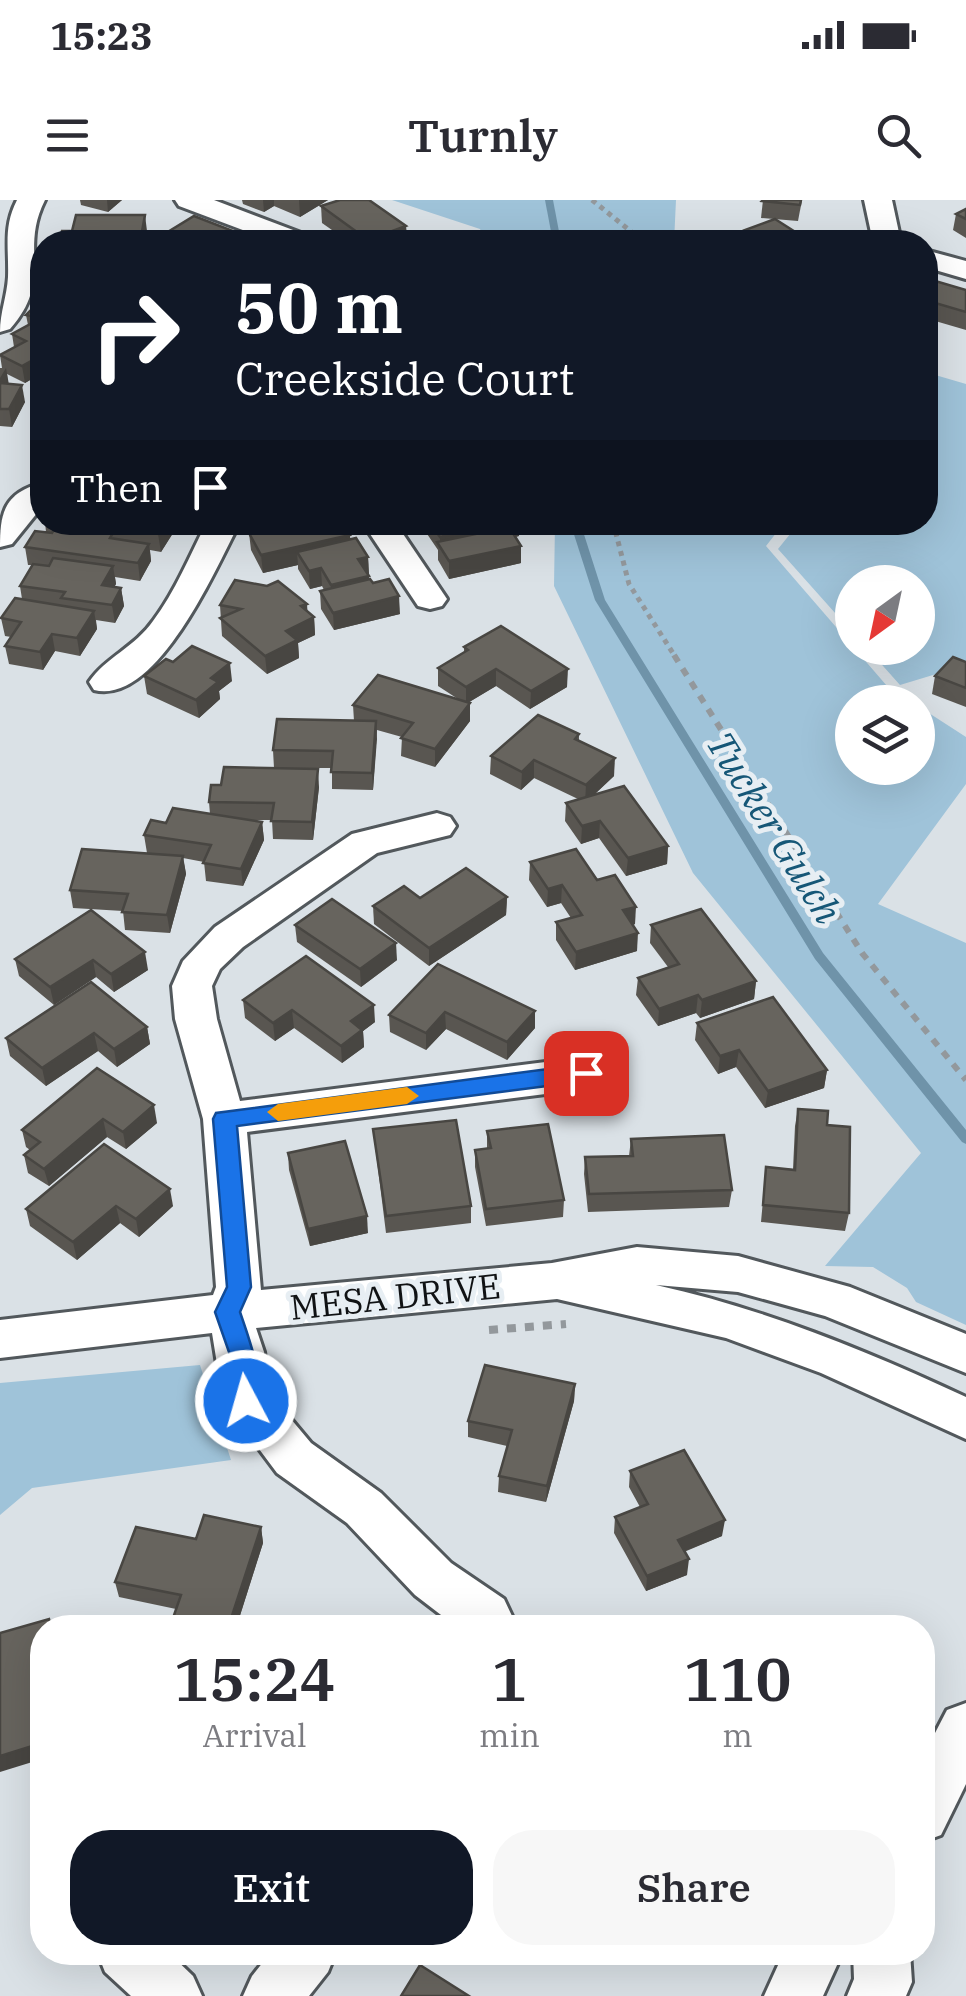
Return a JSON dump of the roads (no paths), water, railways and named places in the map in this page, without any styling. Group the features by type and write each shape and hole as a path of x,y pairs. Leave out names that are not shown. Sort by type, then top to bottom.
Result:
{"street":[{"path":"0,324 16,309 22,293 17,225 32,200"},
{"path":"189,200 267,230"},
{"path":"876,230 878,200"},
{"path":"938,262 966,270"},
{"path":"0,537 30,501"},
{"path":"107,682 143,654 168,626 217,535"},
{"path":"387,535 430,598"},
{"path":"437,826 366,843 229,937 203,961 192,986 196,1019 224,1119 239,1287 228,1312 241,1352 246,1401 294,1458 364,1508 434,1580 485,1615"},
{"path":"224,1119 586,1073"},
{"name":"MESA DRIVE","path":"0,1339 228,1312 552,1281 637,1266 738,1274 834,1300 966,1354"},
{"name":"MESA DRIVE","path":"552,1281 729,1320 838,1359 966,1418"},
{"path":"935,1790 966,1728"},
{"path":"139,1965 173,1996"},
{"path":"272,1996 297,1965"},
{"path":"792,1996 808,1965"},
{"path":"876,1996 883,1982 882,1965"}],"waterway":[{"name":"Tucker Gulch","path":"549,200 555,230"},
{"name":"Tucker Gulch","path":"579,535 600,600 819,956 966,1139"}]}
